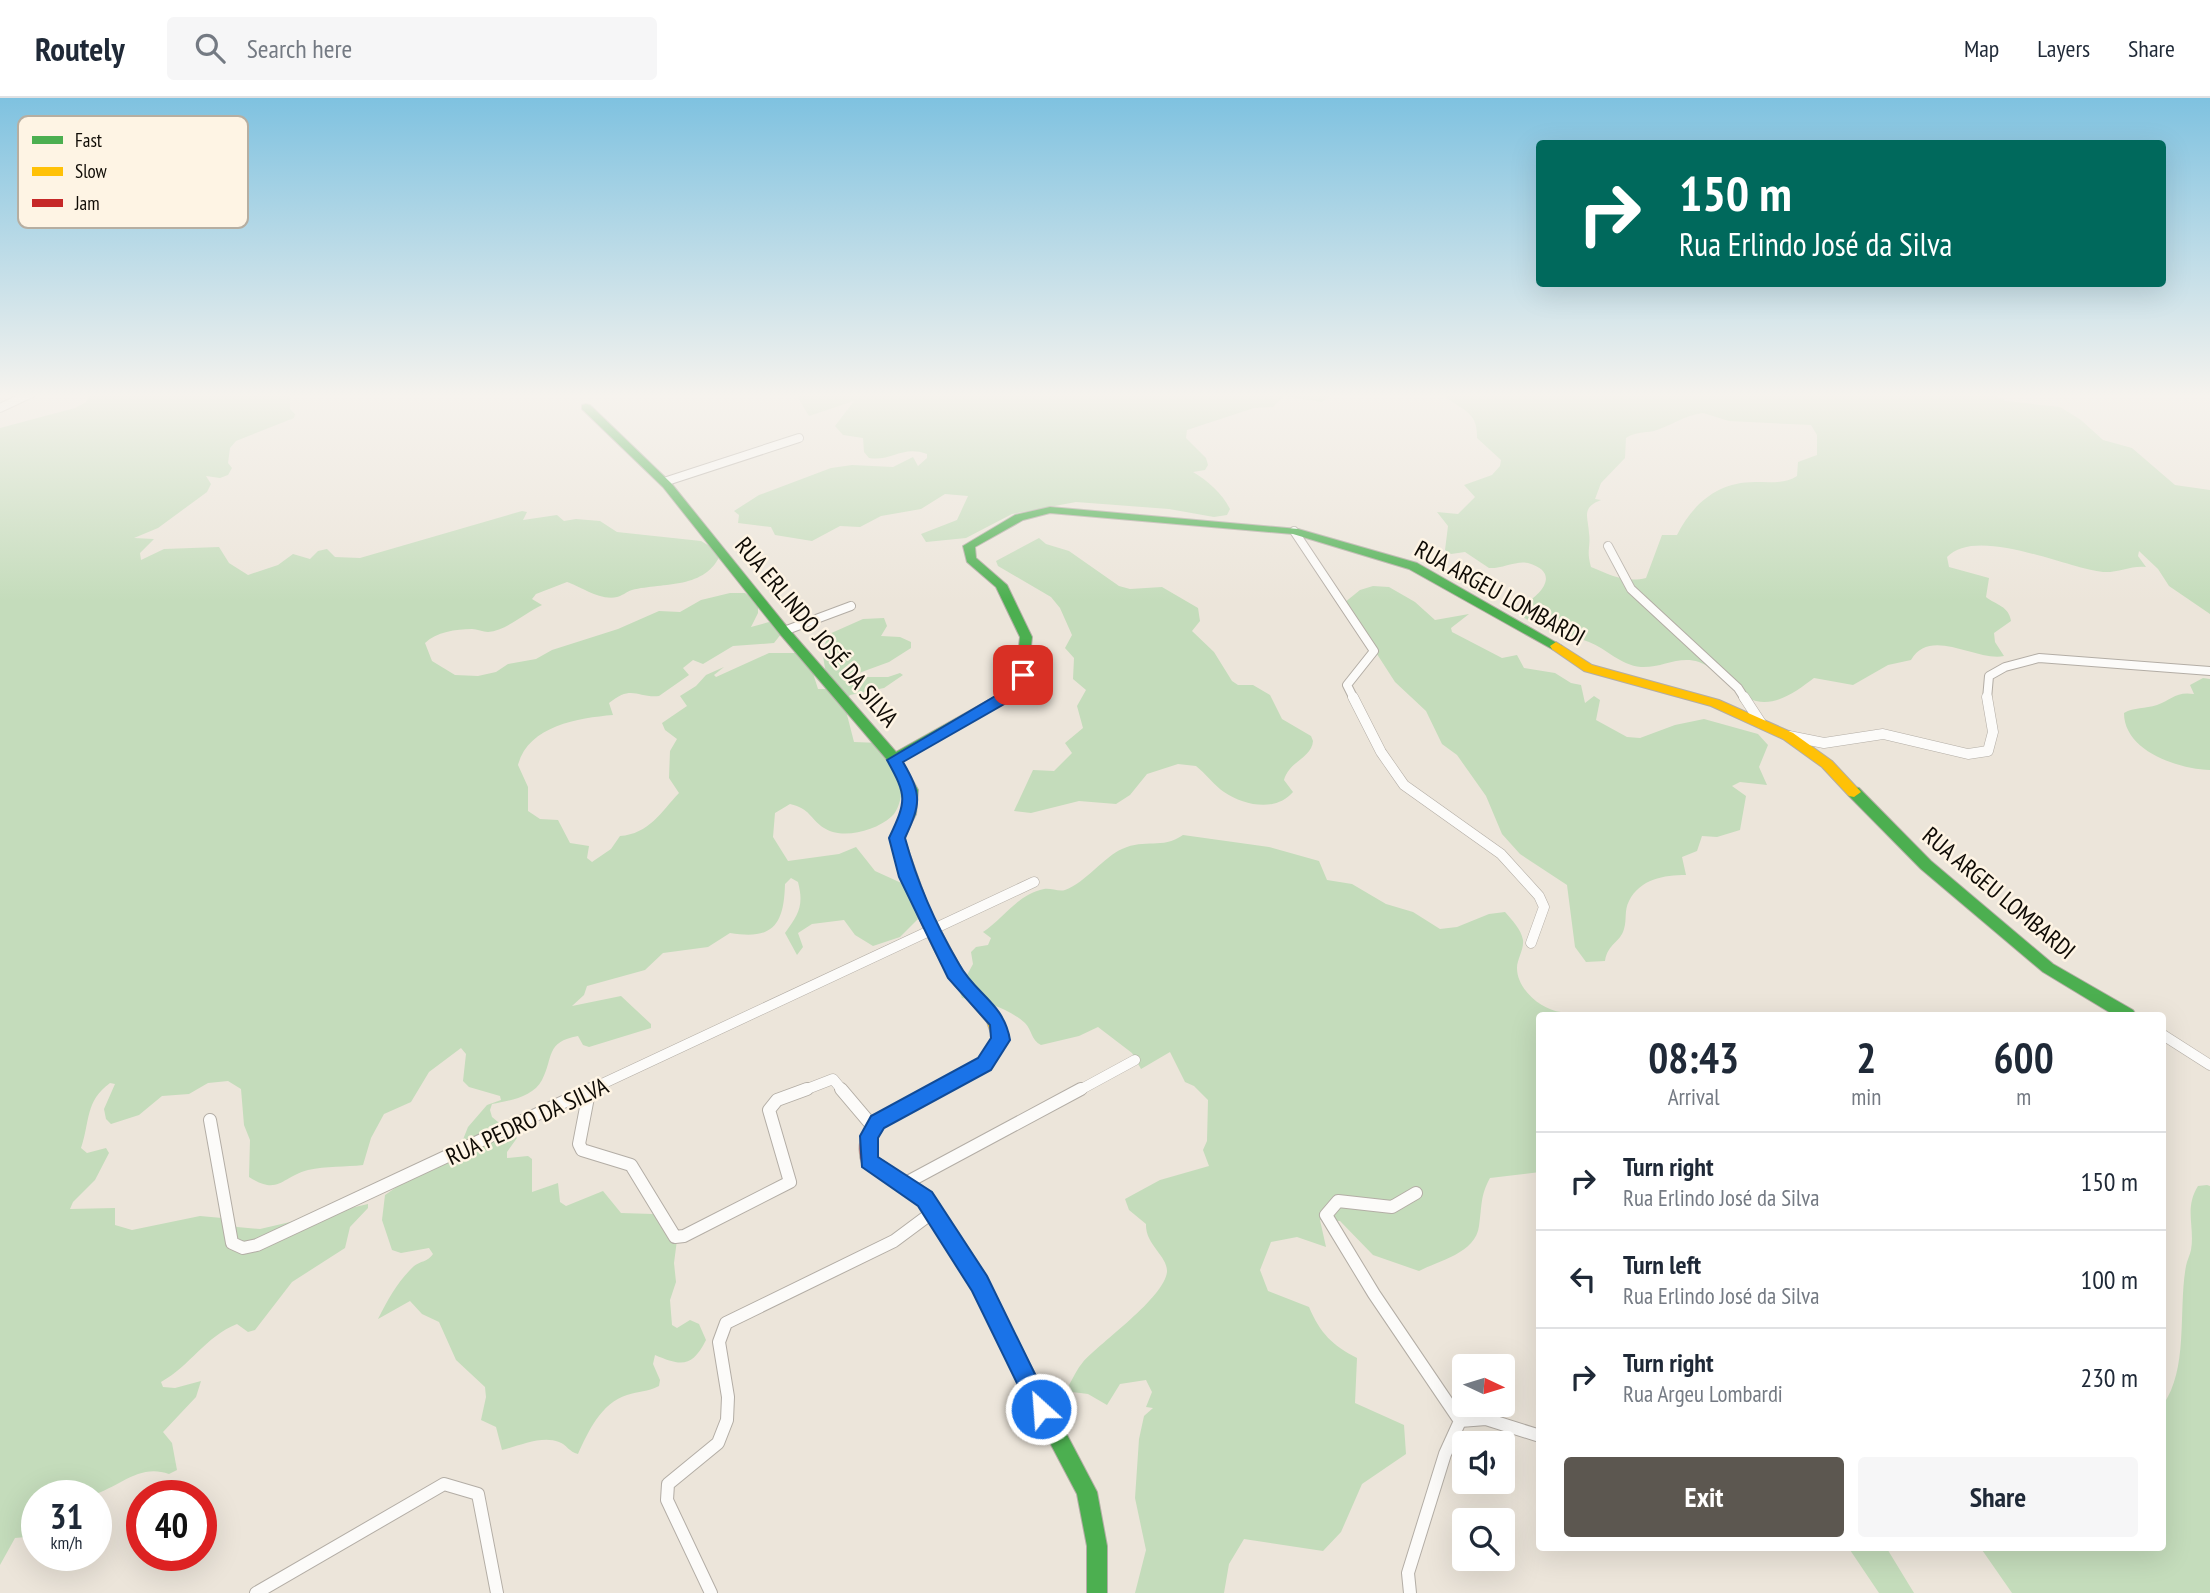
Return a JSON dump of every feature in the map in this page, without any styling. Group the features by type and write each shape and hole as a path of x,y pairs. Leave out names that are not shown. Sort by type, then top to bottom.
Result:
{"street":[{"name":"RUA ERLINDO JOSÉ DA SILVA","path":"644,463 664,482 784,631 894,760 911,790 909,814 897,838 907,877 954,972 998,1022 1001,1040 984,1064 878,1122 874,1128"},
{"path":"664,482 723,463"},
{"name":"RUA ARGEU LOMBARDI","path":"894,760 1007,695 1023,675 1026,637 1001,585 971,559 969,547 1019,517 1050,510 1294,531 1413,566 1538,634 1588,668 1715,703 1788,736 1827,764 1926,865 2048,968 2123,1012"},
{"path":"1294,531 1374,650 1347,685 1381,752 1404,785 1501,854 1539,896 1544,907 1531,943"},
{"path":"1608,546 1631,589 1738,688 1761,723"},
{"path":"784,631 851,606"},
{"path":"1788,736 1824,743 1883,734 1968,754 1988,751 1994,740 1984,691 1989,676 2022,660 2047,657 2131,667 2210,671"},
{"name":"RUA PEDRO DA SILVA","path":"210,1120 228,1233 232,1243 243,1248 257,1245 1034,882"},
{"path":"2166,1037 2210,1065"},
{"path":"904,1184 1135,1060"},
{"path":"589,1091 579,1144 582,1150 631,1165 675,1237 684,1236 790,1182 789,1170 769,1110 777,1100 833,1079 874,1128 869,1136 869,1161 925,1199 979,1284 1041,1409 1087,1492 1097,1546 1097,1593"},
{"path":"1416,1193 1392,1207 1338,1201 1326,1215 1374,1294 1460,1422"},
{"path":"711,1593 667,1500 668,1484 718,1443 727,1420 728,1397 719,1342 726,1323 894,1241 933,1212"},
{"path":"1460,1422 1486,1419 1536,1435"},
{"path":"1410,1593 1408,1573 1445,1454 1460,1422"},
{"path":"256,1593 444,1483 478,1494 497,1593"}],"green space":[{"path":"0,463 228,463 232,468 228,475 220,478 206,476 211,484 207,492 158,528 134,538 154,539 140,553 141,560 164,549 219,547 229,563 248,575 278,565 293,554 310,559 318,551 327,549 335,557 360,558 522,511 527,512 523,520 557,515 564,521 600,521 617,532 701,541 721,553 714,565 695,579 632,590 611,598 567,582 536,594 532,599 542,605 502,628 488,632 472,629 453,631 435,636 425,643 432,661 455,675 478,676 496,672 508,664 536,659 552,650 618,629 659,611 680,612 701,600 730,593 745,593 758,603 758,613 751,627 769,622 785,629 774,643 733,646 703,664 693,660 683,668 689,675 659,696 623,694 609,703 613,715 556,726 532,741 518,765 528,787 528,811 540,819 558,820 570,843 589,846 587,858 592,862 611,849 620,836 647,827 679,793 669,778 670,751 677,739 665,730 662,723 687,706 680,696 696,686 706,675 724,667 714,675 716,677 769,653 797,653 812,670 818,689 825,689 828,686 823,656 827,635 863,619 884,618 887,626 881,636 900,637 911,642 911,648 889,662 848,677 888,677 900,673 903,675 884,688 850,695 844,703 854,742 880,743 903,781 897,810 884,822 868,830 840,833 824,828 806,811 790,804 775,813 773,837 788,861 839,854 856,847 875,871 908,886 919,918 900,937 873,946 855,935 844,920 812,924 798,933 803,947 797,955 785,933 797,915 800,903 798,882 791,878 785,884 778,920 766,932 744,935 730,933 708,947 663,953 645,970 587,986 584,995 572,1006 621,996 651,1024 651,1028 589,1047 583,1045 578,1036 560,1042 552,1052 538,1086 520,1097 492,1104 490,1110 492,1117 517,1138 507,1152 507,1158 528,1156 532,1159 532,1192 558,1183 560,1202 566,1206 603,1191 621,1213 653,1214 670,1224 677,1240 674,1263 676,1282 670,1300 672,1325 677,1328 690,1320 699,1324 706,1340 696,1356 691,1360 679,1362 655,1355 653,1364 660,1380 659,1386 627,1395 610,1404 596,1419 578,1454 552,1440 530,1442 502,1450 496,1427 481,1420 486,1397 485,1387 456,1360 439,1322 422,1314 410,1301 378,1319 403,1278 414,1266 433,1254 429,1248 401,1253 392,1250 382,1220 385,1195 462,1142 468,1127 487,1105 501,1100 500,1096 469,1087 463,1081 466,1054 461,1048 429,1072 411,1102 384,1114 371,1138 363,1165 308,1170 274,1185 267,1185 249,1177 250,1140 244,1125 241,1089 228,1081 208,1083 189,1094 162,1096 139,1115 111,1124 106,1119 104,1109 115,1084 110,1083 92,1105 81,1148 87,1153 106,1148 109,1153 95,1180 73,1202 70,1209 115,1208 115,1225 132,1230 200,1216 222,1218 237,1227 260,1229 368,1204 368,1208 350,1227 345,1248 292,1282 255,1330 248,1332 237,1324 226,1329 161,1382 163,1387 175,1388 201,1381 196,1397 163,1432 172,1443 177,1470 169,1474 158,1471 139,1474 112,1486 112,1480 21,1480 21,1537 15,1538 0,1565"},
{"path":"901,463 916,463 918,466 922,463 1207,463 1205,470 1193,472 1209,483 1230,509 1227,515 1214,517 1169,509 1076,502 1012,514 966,538 926,542 921,534 957,520 968,496 945,494 921,509 881,516 860,527 840,526 812,541 775,535 771,527 738,523 739,515 734,511 759,495 831,468 852,465 893,467"},
{"path":"1501,463 1620,463 1601,483 1595,499 1601,500 1588,509 1589,556 1591,567 1625,579 1639,579 1646,578 1662,535 1677,535 1691,514 1708,497 1741,483 1792,479 1797,476 1798,463 2149,463 2175,485 2210,490 2210,614 2169,586 2158,569 2139,551 2138,556 2146,567 2103,572 2000,547 1979,545 1961,548 1947,557 1949,567 1989,578 1986,597 2005,609 2010,616 2011,621 1994,633 1995,642 2004,656 1942,645 1930,646 1919,650 1911,660 1888,665 1853,685 1814,678 1780,699 1756,701 1740,694 1714,671 1699,662 1684,660 1649,667 1633,666 1589,642 1536,624 1520,615 1521,606 1535,597 1544,585 1544,573 1538,567 1524,562 1489,568 1465,552 1451,554 1445,550 1448,526 1437,512 1458,514 1475,497 1464,485 1492,475"},
{"path":"1039,538 1046,544 1069,551 1119,586 1130,589 1162,587 1198,608 1200,621 1192,631 1214,652 1232,681 1238,685 1253,685 1270,695 1282,719 1311,736 1313,741 1309,752 1290,768 1284,780 1293,792 1278,802 1269,804 1241,801 1224,792 1196,766 1178,764 1147,774 1130,795 1116,804 1079,801 1031,813 1014,811 1033,770 1054,771 1072,753 1065,743 1083,728 1077,706 1086,690 1073,679 1074,658 1065,648 1072,635 1060,608 1051,597 998,566 996,561"},
{"path":"1373,586 1389,587 1415,602 1435,620 1469,614 1451,628 1452,632 1502,658 1517,655 1524,668 1555,673 1571,683 1581,685 1585,703 1594,696 1600,700 1596,720 1627,737 1640,738 1675,725 1704,719 1758,734 1768,745 1759,767 1767,785 1740,782 1732,786 1746,796 1740,830 1717,837 1702,836 1697,851 1682,857 1686,875 1661,877 1639,888 1627,904 1622,934 1609,950 1605,961 1586,962 1575,947 1567,885 1520,854 1502,834 1486,796 1457,755 1442,744 1426,711 1395,682 1344,603 1360,590"},
{"path":"2203,678 2210,679 2210,770 2183,766 2155,755 2133,738 2126,726 2124,713 2157,705 2178,695 2194,694 2190,685"},
{"path":"1183,835 1269,847 1319,861 1327,880 1352,884 1386,904 1413,912 1440,929 1457,927 1489,914 1505,912 1518,928 1523,940 1517,968 1521,984 1539,1003 1561,1012 1536,1012 1536,1172 1490,1178 1483,1196 1476,1235 1464,1249 1419,1271 1373,1255 1340,1221 1320,1220 1326,1247 1297,1237 1271,1242 1260,1270 1268,1291 1309,1307 1328,1337 1357,1358 1355,1403 1404,1425 1406,1454 1362,1484 1341,1532 1323,1551 1244,1539 1229,1564 1224,1593 1135,1593 1146,1550 1135,1498 1139,1439 1144,1416 1153,1408 1146,1407 1152,1392 1146,1380 1120,1384 1107,1405 1088,1394 1072,1392 1069,1385 1083,1362 1144,1307 1163,1283 1167,1272 1164,1261 1149,1238 1146,1224 1129,1210 1125,1199 1160,1180 1209,1166 1203,1150 1207,1141 1208,1100 1194,1086 1185,1082 1170,1052 1141,1069 1132,1053 1098,1027 1079,1036 1041,1045 1018,1017 995,1006 962,998 959,990 973,964 971,952 976,947 988,945 991,938 983,932 1026,896 1044,889 1063,890 1072,887 1122,849 1175,839"},
{"path":"2198,1186 2210,1186 2210,1593 2012,1593 1983,1551 2166,1551 2166,1399 2180,1356 2184,1283 2192,1242 2191,1210"},
{"path":"1851,1551 1888,1551 1914,1593 1879,1593"}],"traffic: fast":[{"path":"644,463 667,485 784,631 894,759 911,790 909,814 897,838 922,911 959,979"},
{"path":"894,759 1007,695 1022,675 1026,637 1001,585 971,559 969,546 1019,517 1050,510 1294,531 1413,566 1556,646"},
{"path":"1854,792 1926,865 2048,968 2123,1012"},
{"path":"1015,1356 1087,1492 1097,1546 1097,1593"}],"traffic: slow":[{"path":"1556,646 1588,668 1715,703 1788,736 1827,764 1854,792"},
{"path":"874,1129 878,1122 984,1064 1001,1040 993,1018 959,979"}],"traffic: jam":[{"path":"874,1129 869,1136 869,1161 925,1199 979,1284 1015,1356"}],"route":[{"path":"1023,675 1007,695 894,760 911,790 909,814 897,838 907,877 954,972 998,1022 1001,1040 984,1064 878,1122 869,1136 869,1161 925,1199 979,1284 1041,1409"}]}
